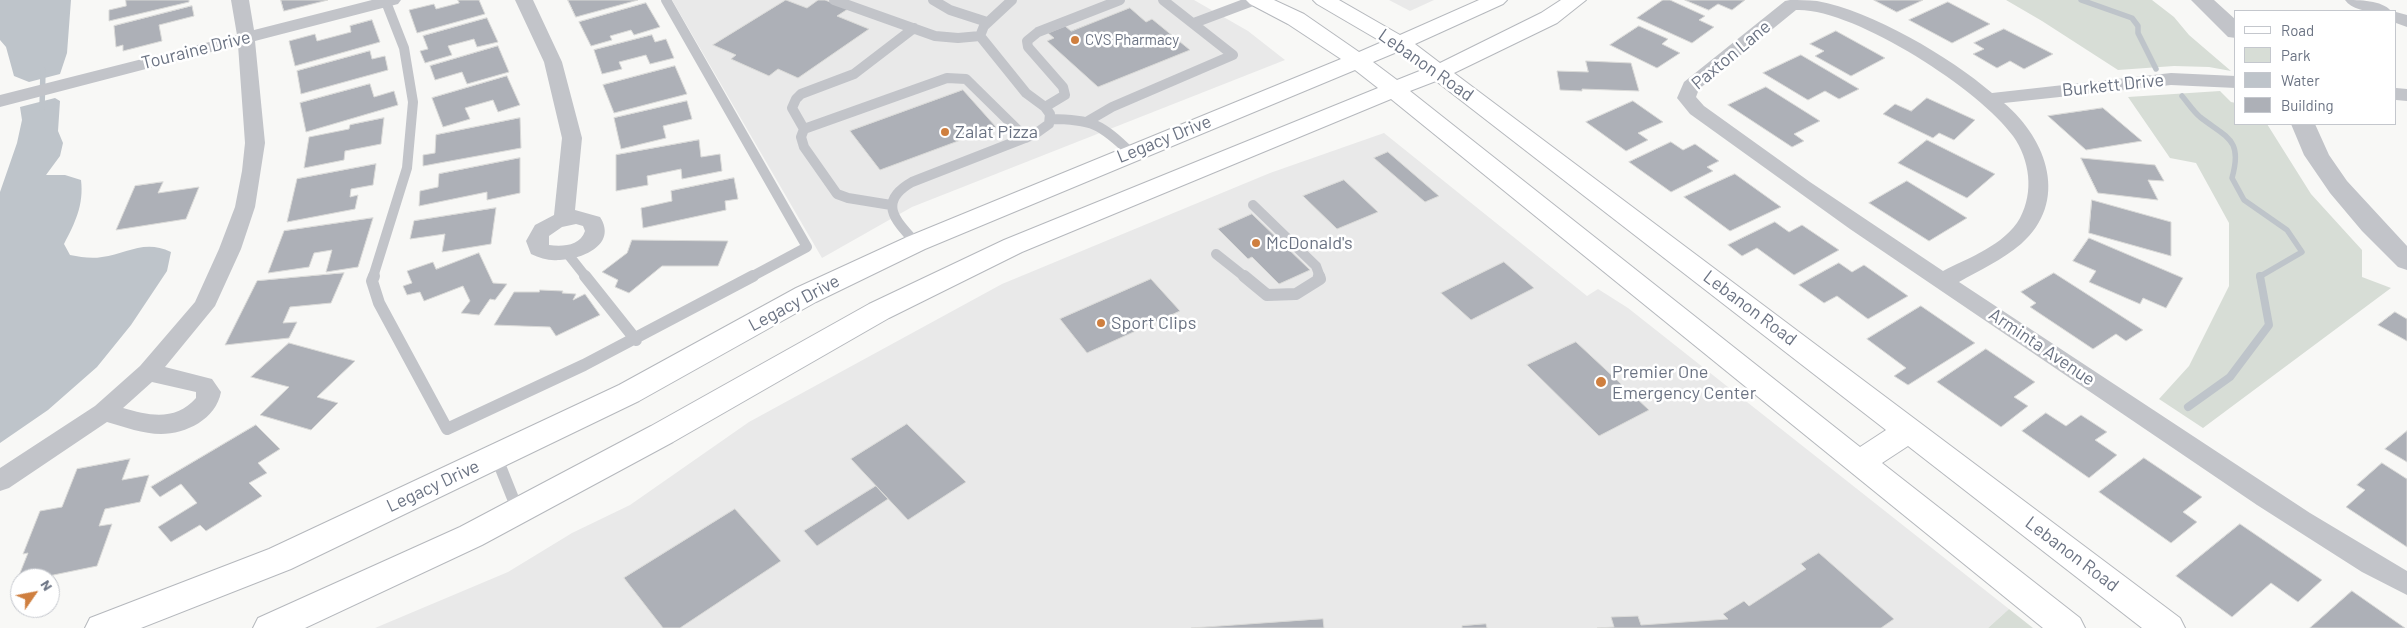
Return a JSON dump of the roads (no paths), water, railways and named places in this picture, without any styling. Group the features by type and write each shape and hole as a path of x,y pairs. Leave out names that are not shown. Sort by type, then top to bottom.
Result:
{"main road":[{"name":"Lebanon Road","path":"1256,0 1296,19 1357,60 1859,463 2068,628"},
{"name":"Lebanon Road","path":"1324,0 1399,43 1439,72 2168,628"},
{"name":"Legacy Drive","path":"102,628 280,559 629,392 806,295 916,243 1131,152 1477,11 1496,0"},
{"path":"270,628 471,536 662,434 879,311 949,276 1013,246 1439,72 1549,18 1575,0"},
{"path":"916,243 949,276"},
{"path":"1859,463 1909,430"}],"street":[{"path":"0,482 104,412 148,372 204,306 230,249 245,207 255,143 246,37 240,0"},
{"path":"524,0 553,62 572,138 564,218"},
{"path":"2202,0 2234,30"},
{"path":"2354,0 2379,10"},
{"name":"Touraine Drive","path":"0,101 382,1"},
{"path":"1804,1 1823,3 1851,14 1950,69 1991,99 2014,124 2031,150 2038,169 2037,200 2031,217 2012,240 1943,281"},
{"name":"Paxton Lane","path":"1686,98 1691,86 1701,77 1791,5 1804,1"},
{"name":"Burkett Drive","path":"1991,99 2172,79 2234,82"},
{"name":"Arminta Avenue","path":"1686,98 1697,110 1943,281 2321,534 2407,584"},
{"path":"2303,125 2318,158 2337,185 2362,217 2407,262"},
{"path":"564,218 585,218 592,222 596,228 594,236 588,243 567,253 545,253 538,249 537,235 544,228 564,218"},
{"path":"104,412 153,425 168,425 190,417 208,399 209,392 204,385 148,372"}],"lane":[{"path":"382,1 404,48 412,102 407,168 372,281 379,303 447,429 518,399 636,340 807,247 666,0"},
{"path":"834,0 942,38 980,36"},
{"path":"934,0 950,10 987,22"},
{"path":"916,243 895,220 891,205 892,198 904,186 1044,130 1050,119 1050,114 1045,107 1026,93 980,36 981,30 987,22 1012,0"},
{"path":"1045,107 1065,94 1063,87 1028,47 1027,41 1038,32 1120,0"},
{"path":"1088,121 1112,107 1233,55 1163,0"},
{"path":"1194,23 1256,0"},
{"path":"804,129 792,110 799,96 809,90 854,73 914,28"},
{"path":"804,129 947,78 958,77 966,80 1026,138"},
{"path":"1050,119 1088,121 1104,127 1131,152"},
{"path":"804,129 801,138 804,147 837,194 848,198 891,205"},
{"path":"1216,254 1267,295 1296,294 1320,279 1316,266 1252,205"},
{"path":"567,253 636,340"},
{"path":"496,456 518,511"}],"water":[{"path":"0,0 71,0 67,53 60,74 29,82 14,76 6,47 0,40"},
{"path":"55,98 60,101 58,131 63,143 60,156 46,175 65,175 81,180 82,189 80,206 64,244 70,255 98,258 144,247 161,248 171,252 167,271 131,325 97,367 48,410 0,443 0,192 17,143 22,120 20,107"}],"waterway":[{"path":"2081,0 2132,18 2138,26 2138,33 2156,69"},
{"path":"42,109 43,70"},
{"path":"2182,96 2197,115 2225,135 2234,147 2235,165 2232,178 2244,200 2287,230 2302,252 2260,276"},
{"path":"2188,407 2230,377 2269,325 2260,276"}],"place":[{"name":"CVS Pharmacy","path":"1075,40"},
{"name":"Zalat Pizza","path":"945,132"},
{"name":"McDonald's","path":"1256,243"},
{"name":"Sport Clips","path":"1101,323"},
{"name":"Premier One Emergency Center","path":"1601,382"}]}
